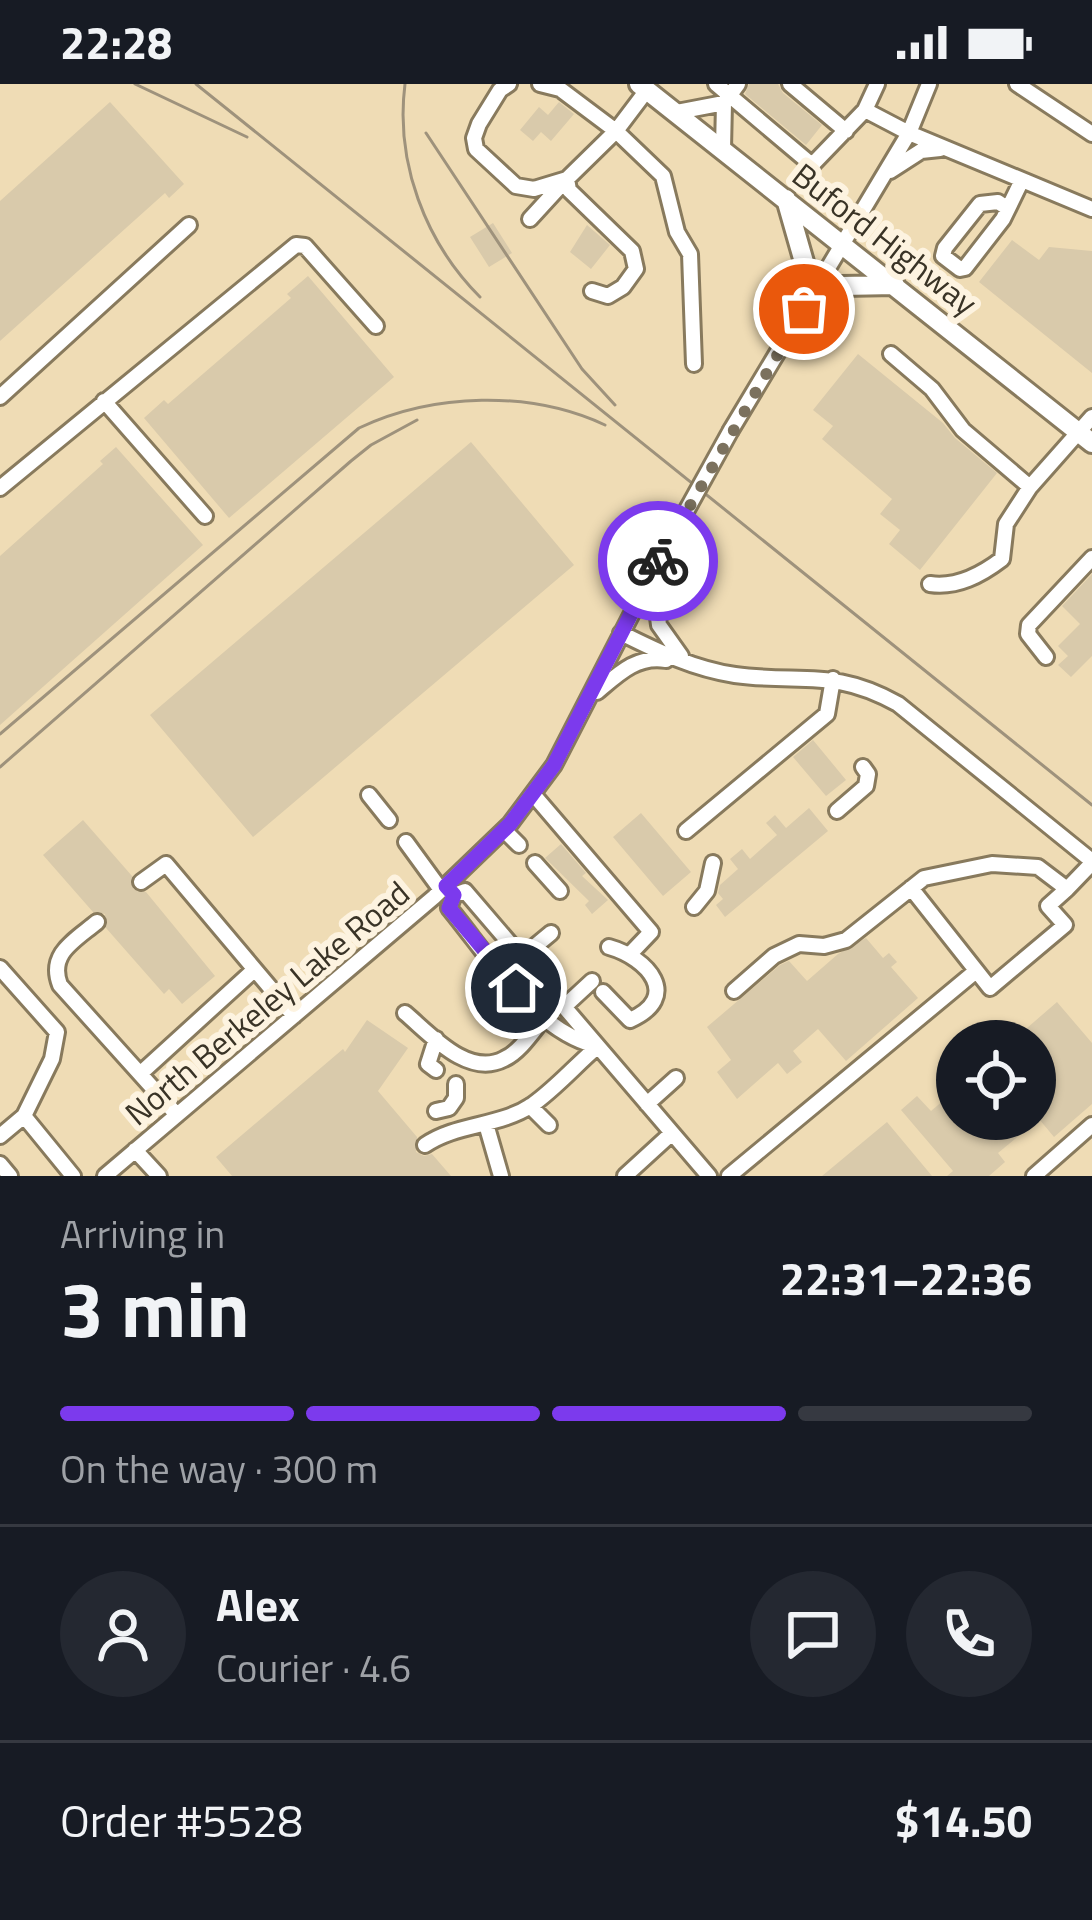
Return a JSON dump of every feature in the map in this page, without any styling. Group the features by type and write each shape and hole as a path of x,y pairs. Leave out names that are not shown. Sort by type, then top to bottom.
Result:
{"main road":[{"name":"Buford Highway","path":"643,87 1087,430"},
{"path":"786,199 804,262 804,309"},
{"path":"804,309 842,286 896,285"}],"street":[{"path":"509,84 479,124 476,148 516,186 534,189 567,179"},
{"path":"540,84 560,89 616,131 663,176 677,232 690,254 694,364"},
{"path":"716,84 812,165 865,110 877,84"},
{"path":"790,84 846,131"},
{"name":"North Berkeley Lake Road","path":"105,1176 447,890 533,794 593,694 652,572 731,430 909,133 929,84"},
{"path":"1017,84 1092,134"},
{"path":"530,219 616,131 643,87"},
{"path":"677,112 730,94"},
{"path":"723,149 730,94"},
{"path":"865,110 1021,182 1092,209"},
{"path":"885,173 921,151 945,148"},
{"path":"567,179 569,190 632,251 636,269 623,287 608,296 592,291"},
{"path":"1007,208 998,202 980,204 943,256 965,268 1007,208 1021,182"},
{"path":"0,397 189,225"},
{"path":"0,488 296,245 305,245 376,326"},
{"path":"891,354 932,389 963,430 1030,487"},
{"path":"104,401 205,515"},
{"path":"930,584 978,577 1002,559 1006,524 1030,487 1087,430"},
{"path":"1046,657 1028,634 1029,626 1092,558"},
{"path":"652,572 659,625 672,648 689,663"},
{"path":"621,633 689,663"},
{"path":"593,694 633,664 653,658 733,675 833,679 866,686 898,704 1092,862 1048,906 1065,926 990,988 910,888"},
{"path":"686,830 826,714 833,679"},
{"path":"837,811 866,787 868,774 862,767"},
{"path":"533,794 651,932 632,953"},
{"path":"369,795 388,820"},
{"path":"504,830 519,845"},
{"path":"406,842 447,890 449,908 544,1018 596,1046 709,1176"},
{"path":"535,863 560,891"},
{"path":"694,907 707,891 713,863"},
{"path":"141,882 166,864 294,1016"},
{"path":"734,991 774,956 799,944 824,946 846,940 924,878 992,864 1038,867 1066,889"},
{"path":"447,890 465,891 594,1038 596,1046"},
{"path":"97,922 59,953 54,970 61,986 177,1115"},
{"path":"522,957 550,933"},
{"path":"566,1005 597,986 630,1020 649,1012 657,995 656,980 632,953 609,947"},
{"path":"0,968 57,1032 52,1059 24,1116 0,1136"},
{"path":"141,1072 254,970"},
{"path":"729,1176 976,971"},
{"path":"405,1013 468,1061 486,1064 506,1059 544,1018"},
{"path":"436,1040 428,1064 436,1070"},
{"path":"424,1145 445,1131 485,1124 530,1106 596,1046"},
{"path":"647,1104 676,1078"},
{"path":"436,1111 449,1108 457,1098 456,1084"},
{"path":"530,1106 549,1125"},
{"path":"24,1116 73,1176"},
{"path":"485,1124 501,1176"},
{"path":"1034,1176 1092,1125"},
{"path":"626,1176 672,1133"},
{"path":"135,1150 159,1176"},
{"path":"0,1164 10,1176"}],"shaded area":[{"path":"0,84 1092,84 1092,1176 0,1176"}],"building":[{"path":"749,84 778,84 822,125 806,145 745,94"},
{"path":"110,102 184,184 169,198 165,193 0,341 0,201"},
{"path":"559,102 574,114 551,141 541,132 533,141 520,130 539,107 548,115"},
{"path":"493,223 512,253 489,267 470,237"},
{"path":"587,225 610,245 591,269 570,252"},
{"path":"1012,240 1039,260 1049,247 1092,251 1092,373 979,282"},
{"path":"308,276 394,377 229,518 144,418 164,400 168,404 291,298 287,294"},
{"path":"858,354 997,473 920,570 889,544 900,530 880,514 892,499 822,439 833,426 813,410"},
{"path":"471,442 574,565 253,837 150,715"},
{"path":"116,447 203,545 0,725 0,556"},
{"path":"1092,574 1092,656 1071,677 1058,665 1068,656 1058,646 1080,624 1062,606"},
{"path":"813,740 846,780 826,796 793,757"},
{"path":"809,808 828,831 725,917 716,905 723,899 718,893 720,885 738,869 730,859 742,849 750,859 777,835 766,823 775,815 786,828"},
{"path":"641,813 691,872 663,896 613,837"},
{"path":"83,820 132,876 133,889 146,892 215,976 182,1004 169,989 164,994 106,928 105,914 93,912 43,855"},
{"path":"561,844 586,873 582,876 608,900 592,914 585,905 589,901 545,858"},
{"path":"866,938 883,958 889,953 897,962 891,967 918,998 846,1061 818,1029 793,1051 802,1062 787,1074 778,1063 737,1099 717,1072 731,1060 707,1027 780,965 789,961 807,981"},
{"path":"1057,1002 1092,1043 1092,1104 1056,1135 1056,1020 1036,1020"},
{"path":"367,1020 408,1048 378,1091 417,1137 416,1152 432,1154 451,1176 232,1176 216,1157 343,1049 345,1052"},
{"path":"917,1096 931,1111 936,1107 936,1140 1014,1140 998,1153 1005,1162 989,1176 947,1176 953,1171 901,1110"},
{"path":"887,1122 932,1176 822,1176"}],"railway":[{"path":"135,84 247,137"},
{"path":"196,84 1092,805"},
{"path":"405,84 405,142 418,199 444,251 480,297"},
{"path":"426,133 582,369 615,405"},
{"path":"0,734 359,428 418,408 482,400 545,406 605,425"},
{"path":"0,767 351,461 417,420"}],"way so far":[{"path":"658,561 804,309"}],"route":[{"path":"516,988 449,908 454,895 446,886 510,824 554,765 658,561"}]}
